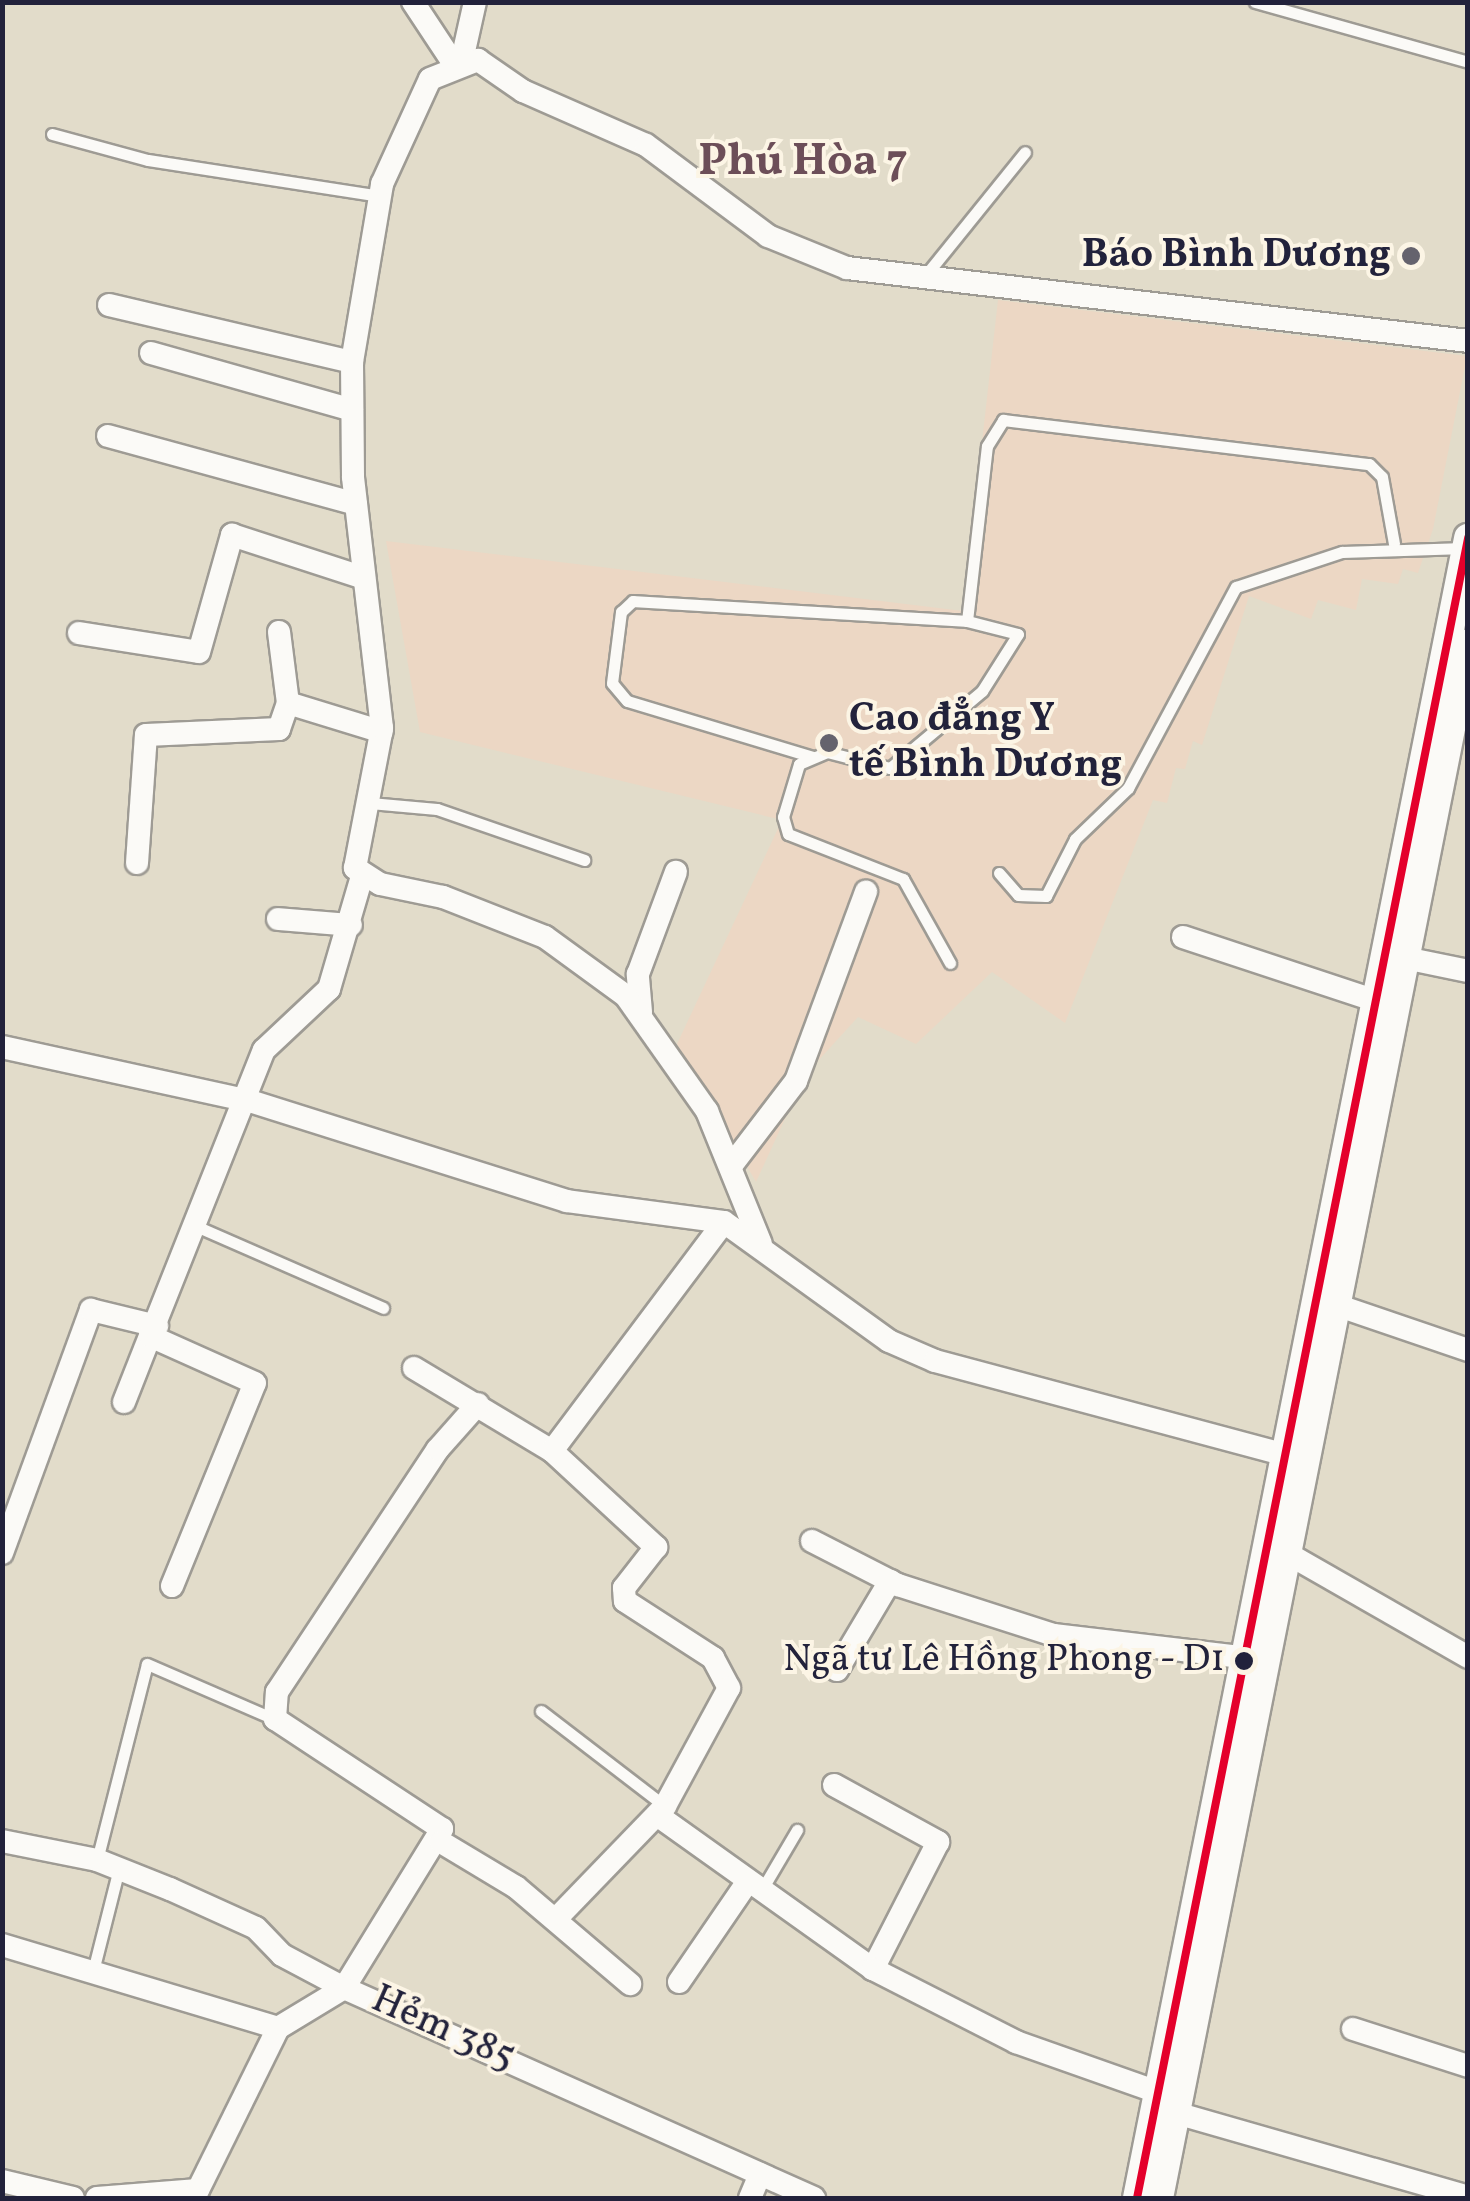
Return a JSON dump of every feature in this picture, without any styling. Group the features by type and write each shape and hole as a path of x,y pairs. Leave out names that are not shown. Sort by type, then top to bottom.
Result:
{"street":[{"path":"412,2 458,62"},
{"path":"475,2 458,62 416,100 380,196 352,362 356,504 382,732 355,868 362,876 545,938 641,1012 731,1166 761,1244"},
{"path":"458,62 478,60 523,91 646,144 801,254 922,279 1468,342"},
{"path":"109,304 352,362"},
{"path":"151,353 352,410"},
{"path":"108,436 356,504"},
{"path":"80,633 199,652 232,535 364,578"},
{"path":"1292,1457 1333,1304 1389,955 1466,543"},
{"path":"137,863 146,736 279,729 288,703 280,632"},
{"path":"1136,2198 1167,2102 1292,1457 1370,999 1389,955 1468,643"},
{"path":"288,703 382,732"},
{"path":"641,1012 638,974 676,872"},
{"path":"124,1402 250,1101 264,1050 328,990 351,925 362,876"},
{"path":"731,1166 796,1080 866,892"},
{"path":"278,919 351,925"},
{"path":"1183,937 1370,999"},
{"path":"1389,955 1468,970"},
{"path":"2,1047 250,1101 567,1202 724,1222 761,1244 889,1342 934,1361 1292,1457"},
{"path":"552,1450 724,1222"},
{"path":"1333,1304 1468,1350"},
{"path":"2,1552 89,1312 98,1307 255,1383 172,1586"},
{"path":"414,1368 552,1450 656,1547 624,1588 625,1601 713,1658 729,1688 661,1811 556,1919"},
{"path":"2,1841 108,1864 256,1928 282,1955 344,1988 441,1842 442,1829 275,1719 277,1692 438,1449 478,1404"},
{"path":"812,1541 890,1581 1091,1645 1242,1657"},
{"path":"1274,1546 1467,1654"},
{"path":"1160,2198 1167,2102 1242,1657 1274,1546"},
{"path":"837,1670 890,1581"},
{"path":"834,1785 938,1842 873,1968"},
{"path":"661,1811 752,1889 873,1968 1016,2042 1167,2102 1468,2197"},
{"path":"441,1842 556,1919 630,1984"},
{"path":"679,1982 752,1889"},
{"path":"2,1945 278,2028 196,2194 96,2198"},
{"name":"Hẻm 385","path":"278,2028 344,1988 814,2198"},
{"path":"1353,2029 1468,2066"},
{"path":"750,2198 760,2174"},
{"path":"10,2188 73,2198"}],"lane":[{"path":"1255,2 1468,62"},
{"path":"52,134 148,160 380,196"},
{"path":"922,279 1025,152"},
{"path":"968,621 987,446 1002,420 1368,464 1382,477 1394,544"},
{"path":"999,874 1018,895 1046,896 1076,839 1128,788 1236,587 1280,567 1394,544 1466,543"},
{"path":"633,600 968,621 1018,634 1017,644 982,690 937,721 903,762 813,756 627,701 612,683 621,612 633,600"},
{"path":"813,756 799,764 788,800 788,834 903,879 950,963"},
{"path":"370,804 437,809 584,860"},
{"path":"198,1227 383,1308"},
{"path":"92,1975 108,1864 147,1664 275,1719"},
{"path":"541,1711 661,1811"},
{"path":"752,1889 797,1830"}],"shaded area":[{"name":"Cao đẳng Y tế Bình Dương","path":"998,300 1467,356 1433,529 1418,573 1403,569 1398,584 1362,579 1356,610 1318,600 1311,619 1249,596 1202,745 1193,741 1185,769 1176,768 1167,803 1153,800 1065,1023 992,972 916,1044 858,1017 805,1075 756,1182 677,1044 782,820 420,732 386,541 963,611"}],"transit line":[{"path":"1137,2198 1468,538"}],"place":[{"name":"Báo Bình Dương","path":"1411,256"},
{"name":"Cao đẳng Y tế Bình Dương","path":"829,743"},
{"name":"Ngã tư Lê Hồng Phong - D1","path":"1244,1661"}],"district":[{"name":"Phú Hòa 7","path":"803,163"}]}
